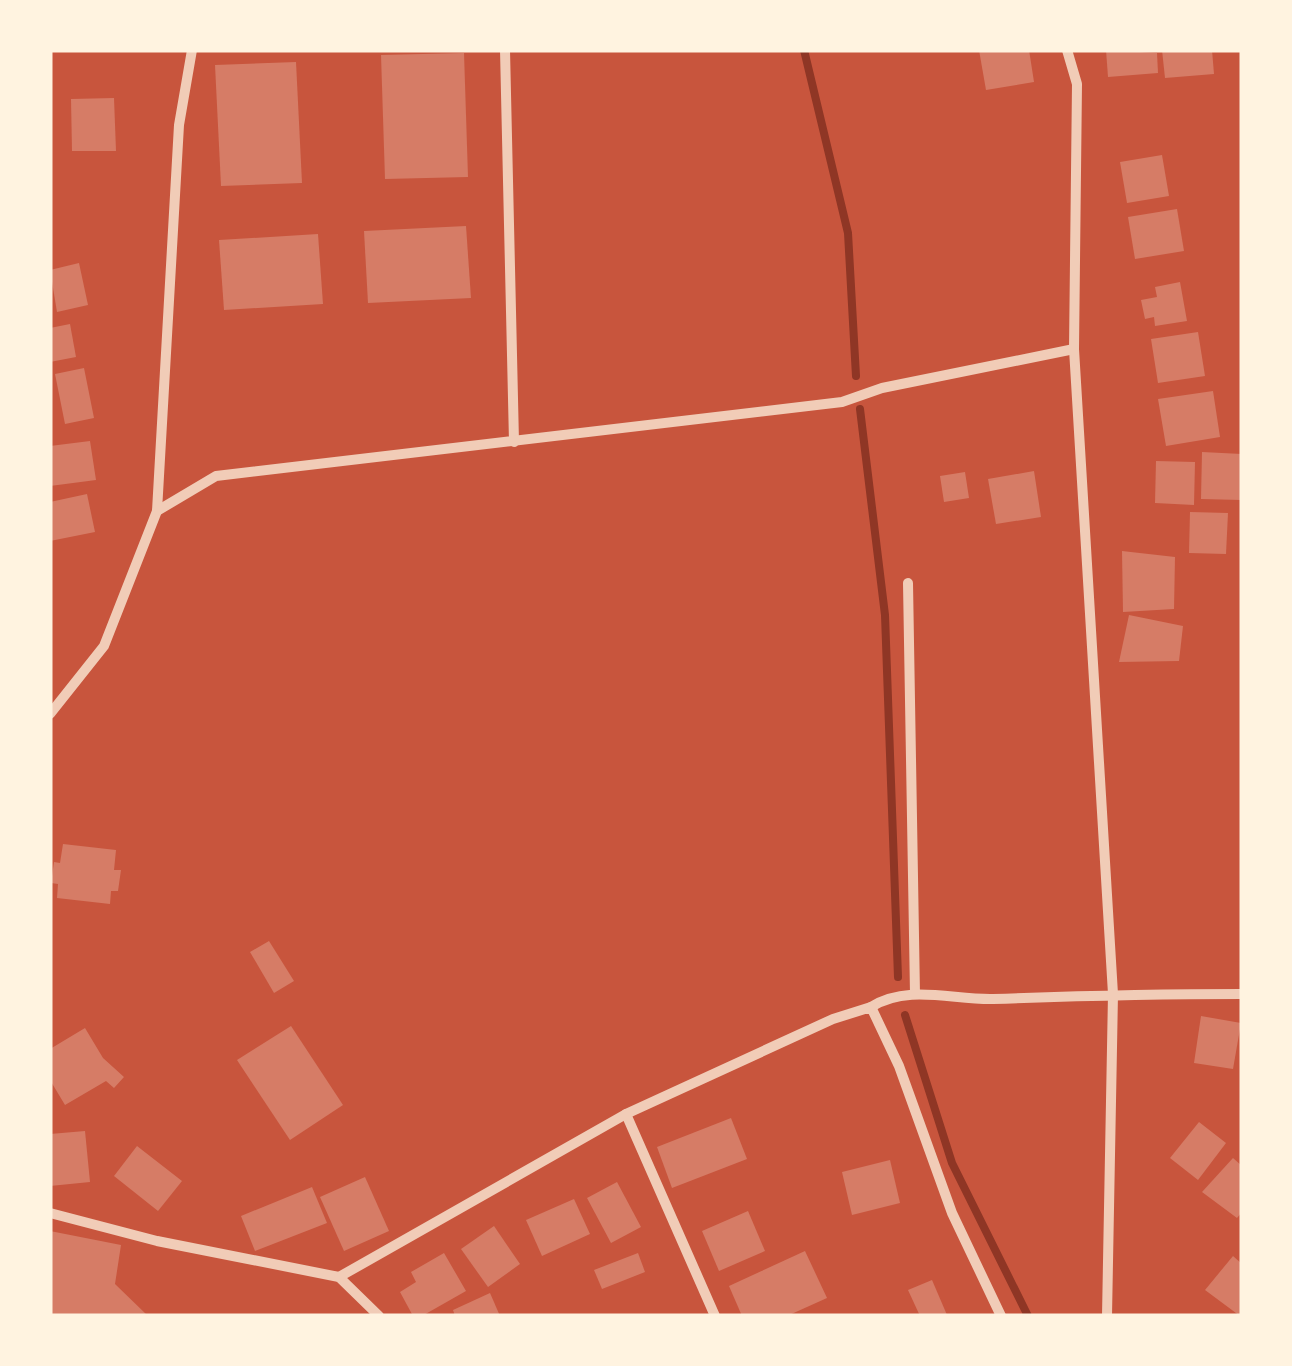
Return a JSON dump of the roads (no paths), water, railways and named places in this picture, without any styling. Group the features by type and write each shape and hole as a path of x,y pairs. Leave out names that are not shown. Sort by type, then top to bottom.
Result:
{"street":[{"path":"50,714 104,646 156,511 179,125 192,50"},
{"path":"505,50 514,442"},
{"path":"1067,50 1077,84 1074,349 1112,994 1107,1316"},
{"path":"156,511 216,476 842,402 882,388 1074,349"},
{"path":"908,583 915,994"},
{"path":"339,1277 626,1114 885,998 915,994 987,999 1242,994"},
{"path":"871,1007 899,1066 952,1213 1001,1316"},
{"path":"626,1114 715,1316"},
{"path":"50,1213 158,1241 339,1277 379,1316"}],"waterway":[{"path":"804,50 848,233 856,376"},
{"path":"860,409 885,615 898,977"},
{"path":"905,1015 952,1163 1028,1316"}]}
